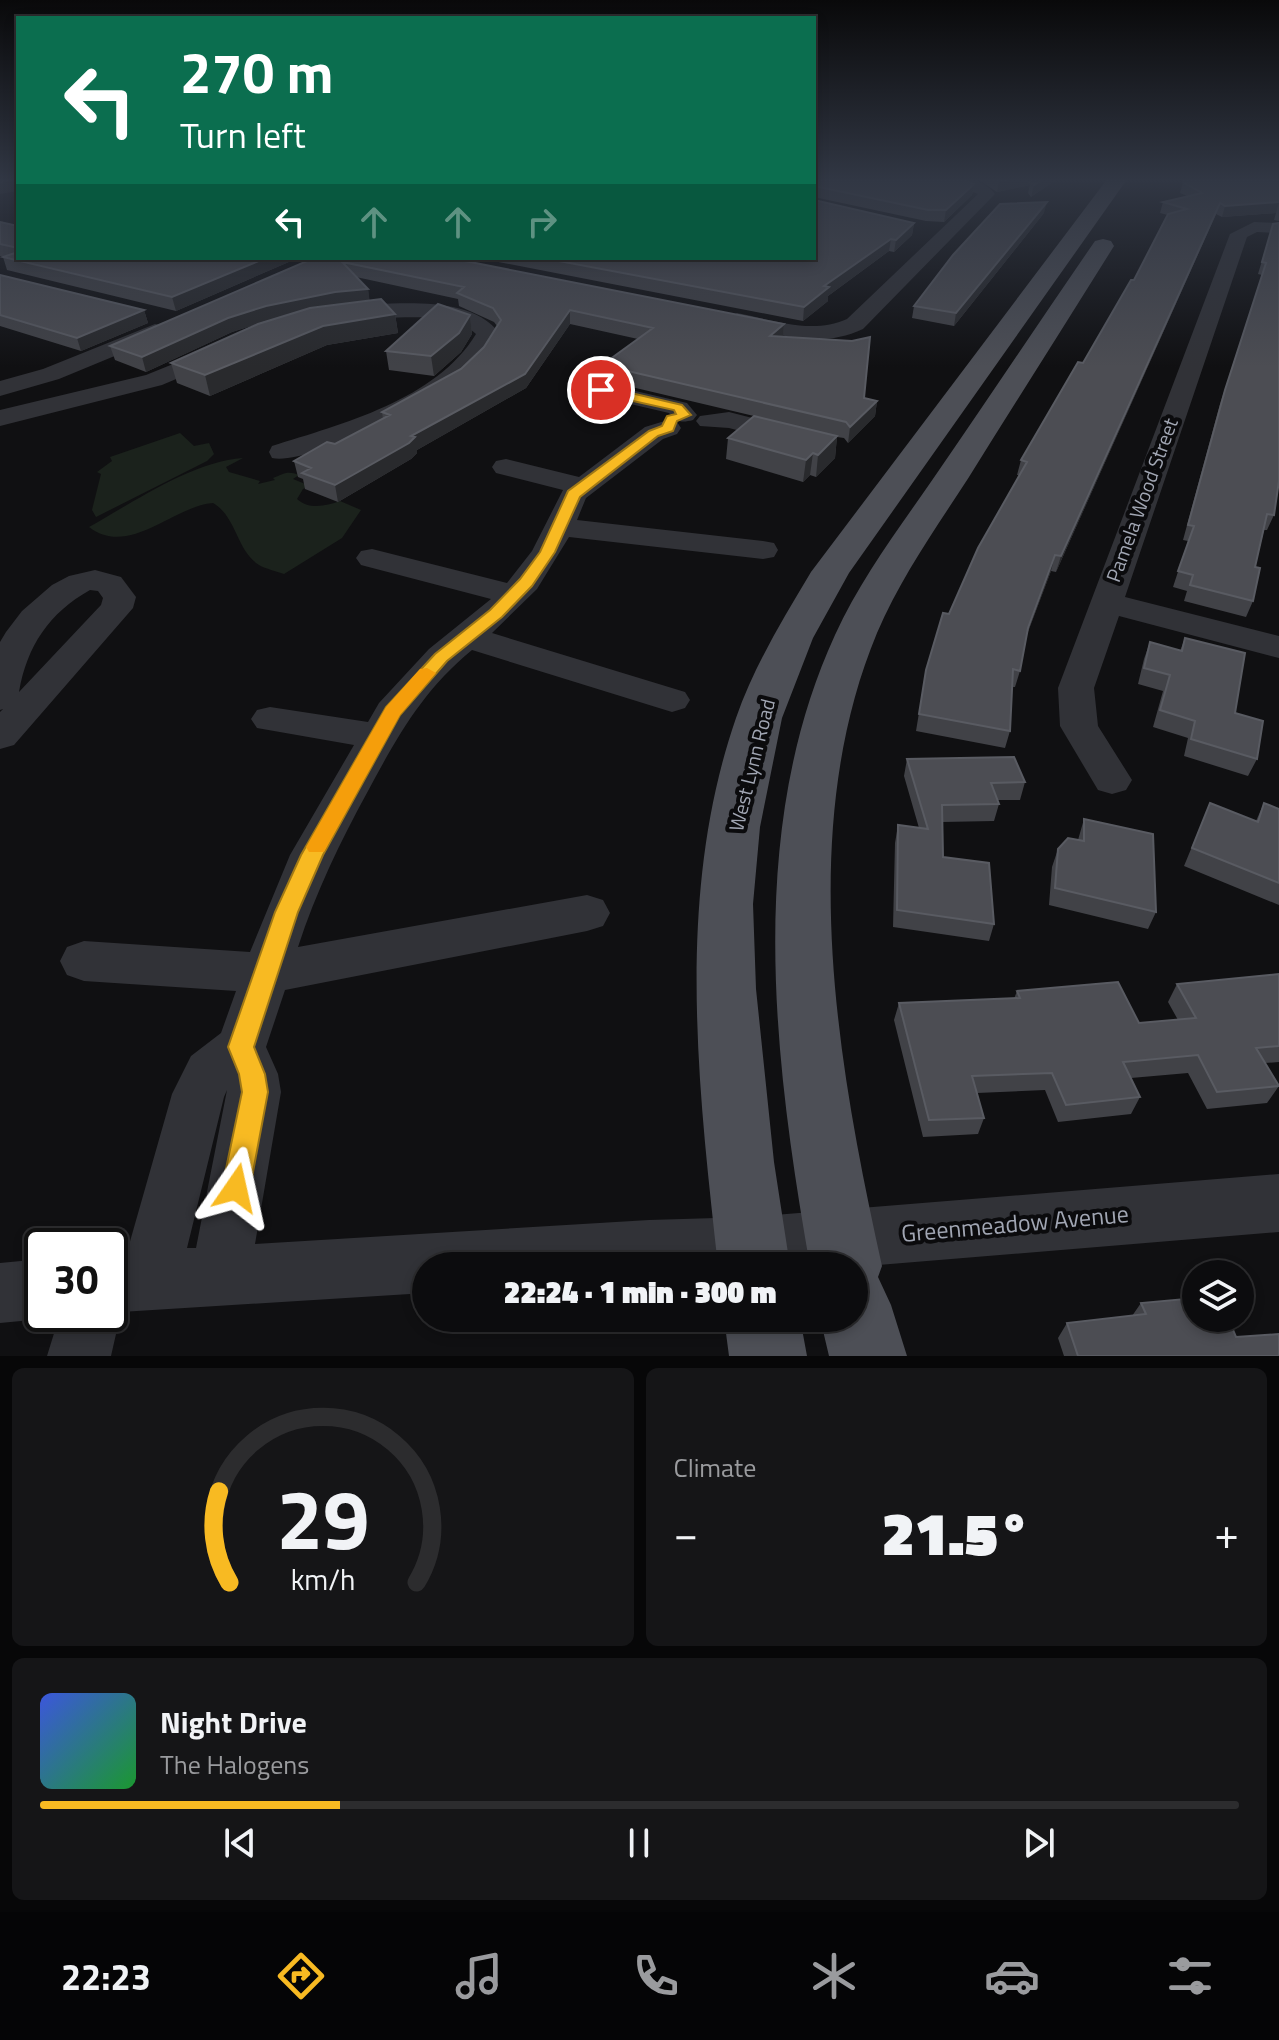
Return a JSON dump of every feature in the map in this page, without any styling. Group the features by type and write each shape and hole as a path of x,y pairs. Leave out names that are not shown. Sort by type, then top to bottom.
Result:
{"main road":[{"name":"West Lynn Road","path":"751,1252 740,1162 726,989 725,904 734,827 759,718 792,638 830,572 1085,241"},
{"name":"West Lynn Road","path":"844,1252 813,1060 806,977 806,879 812,800 822,739 847,656 890,570 1093,241"},
{"path":"764,1332 768,1356"},
{"name":"West Lynn Road","path":"862,1332 868,1356"}],"street":[{"path":"723,316 798,331 834,332 855,324 927,241"},
{"name":"Pamela Wood Street","path":"1112,780 1079,726 1076,688 1236,241"},
{"path":"282,452 359,427 430,390 458,372 479,352 488,333 479,323 439,313 383,310 323,316"},
{"path":"7,389 86,361 178,321 146,313"},
{"path":"7,389 10,415 154,380 241,341"},
{"path":"7,389 47,405"},
{"path":"601,390 678,408 687,422"},
{"path":"129,1281 198,1094 209,1073 241,1047 287,912 312,855 392,712 441,657 514,595 547,552 574,494 654,433 687,422 729,420 819,443"},
{"path":"506,467 582,486"},
{"path":"559,527 763,550"},
{"path":"372,558 514,595"},
{"path":"0,698 17,643 48,604 64,590 87,581 103,581 114,586 120,597 116,608 0,736"},
{"path":"1105,602 1279,647"},
{"path":"467,637 672,700"},
{"path":"270,719 378,736"},
{"path":"84,961 267,973 587,913"},
{"path":"220,1274 255,1092 252,1074 241,1047"},
{"name":"Greenmeadow Avenue","path":"868,1266 1279,1203"},
{"name":"Greenmeadow Avenue","path":"129,1281 220,1274 412,1268"},
{"path":"0,1293 24,1291"},
{"path":"79,1356 86,1332"}],"shaded area":[{"path":"180,433 194,446 209,443 214,454 207,461 96,517 92,510 101,474 97,472 112,461 110,457"},
{"path":"243,458 226,467 229,472 260,481 258,484 275,480 273,478 285,473 299,475 293,479 310,486 303,489 297,499 307,505 340,501 361,510 342,538 284,574 251,559 227,516 213,503 120,537 104,535 89,527 184,475"}],"building":[{"path":"0,241 16,241 16,248 0,244"},
{"path":"816,241 888,241 824,286 829,287 804,307 554,260 816,260"},
{"path":"966,241 1015,241 956,313 914,306"},
{"path":"1154,241 1203,241 1061,556 1055,555 1028,628 1020,671 1013,669 1010,731 919,714 926,670 943,613 949,614 978,548 1027,462 1021,460 1078,362 1083,363 1131,280 1134,280"},
{"path":"1268,241 1279,241 1279,481 1274,515 1267,514 1255,567 1260,568 1253,601 1190,585 1193,575 1178,571 1194,526 1188,525 1225,390 1266,263 1262,262"},
{"path":"16,253 16,260 261,260 172,297 3,257"},
{"path":"309,260 460,260 784,324 770,336 852,341 870,337 864,398 877,401 850,427 846,422 602,365 653,328 570,310 525,374 411,436 415,437 409,443 335,485 302,473 311,468 294,461 327,442 335,444 390,415 382,412 461,369 484,347 501,320 493,308 457,293 464,287 342,262 368,289 335,292 266,306 228,318 142,357 110,346"},
{"path":"0,275 144,310 77,338 0,315"},
{"path":"381,299 395,314 323,326 205,375 171,363 258,324 310,308"},
{"path":"438,304 470,315 459,333 431,356 386,351"},
{"path":"754,416 837,436 818,455 813,453 806,460 728,438"},
{"path":"1185,638 1245,653 1235,713 1263,721 1257,759 1191,739 1195,721 1160,710 1170,675 1144,668 1150,642 1182,651"},
{"path":"1014,757 1025,782 991,783 999,804 942,805 943,857 989,863 994,924 897,910 898,825 928,829 907,759"},
{"path":"1210,803 1258,822 1264,803 1279,809 1279,883 1192,848"},
{"path":"1084,819 1153,834 1156,912 1055,888 1058,849 1068,838 1084,841"},
{"path":"1279,974 1279,1046 1256,1048 1279,1086 1217,1092 1198,1055 1123,1062 1140,1097 1066,1105 1052,1073 972,1076 984,1118 929,1120 899,1003 1020,998 1017,991 1118,982 1139,1023 1196,1018 1177,984"},
{"path":"1182,1299 1182,1332 1234,1332 1236,1337 1279,1334 1279,1356 1078,1356 1067,1323 1146,1314 1141,1303"}],"slow traffic":[{"path":"317,847 392,712 427,673"}],"route":[{"path":"236,1188 255,1092 252,1074 241,1047 287,912 312,855 392,712 441,657 496,613 526,582 547,552 574,494 654,433 668,428 668,422 672,419 684,415 678,408 601,390"}]}
